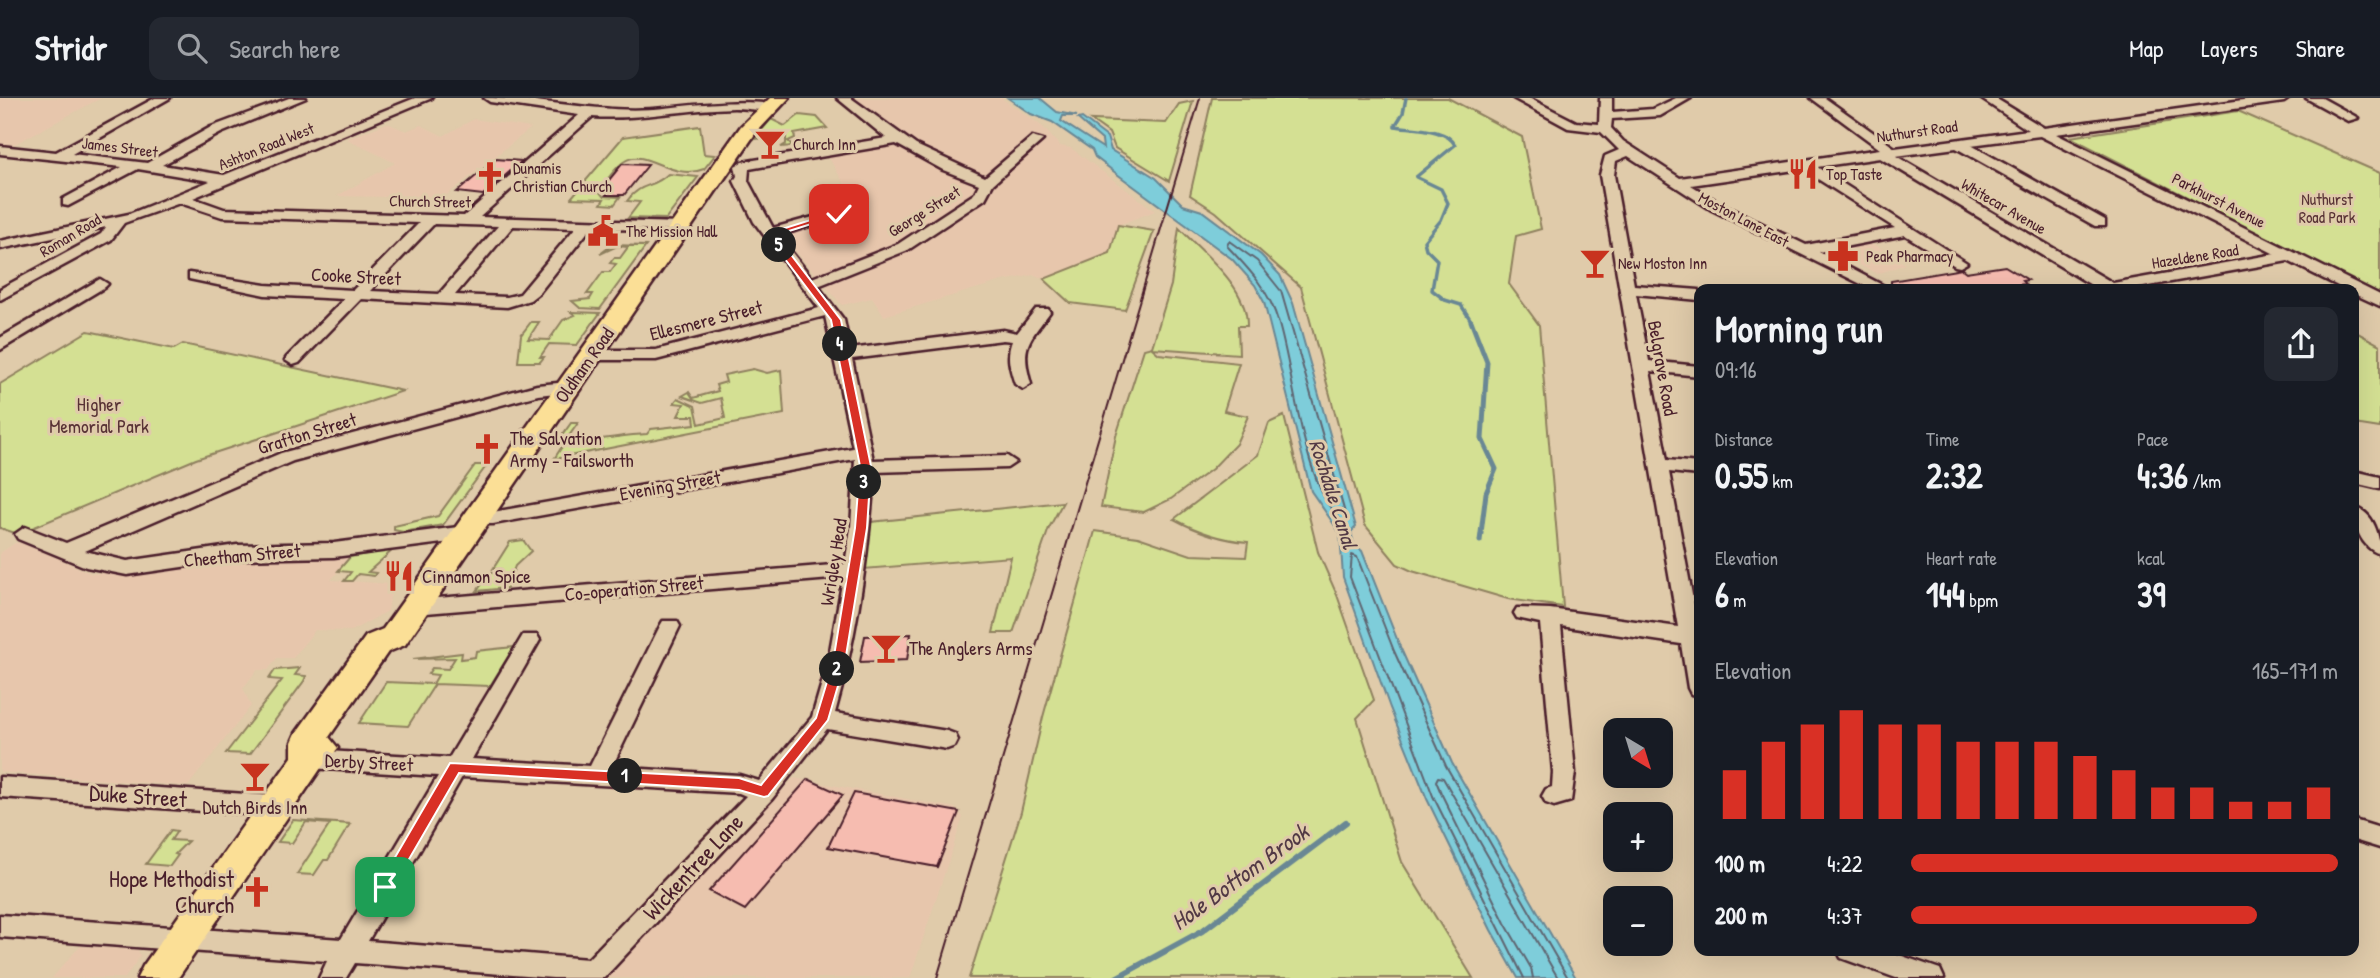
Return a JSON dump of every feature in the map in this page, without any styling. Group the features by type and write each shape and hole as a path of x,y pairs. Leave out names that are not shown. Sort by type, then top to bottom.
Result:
{"highway":[{"name":"Oldham Road","path":"156,978 309,759 332,741 347,721 399,645 394,637 414,607 712,181 736,170 775,102"}],"street":[{"path":"57,157 164,98"},
{"path":"68,202 216,130 300,98"},
{"name":"Ashton Road West","path":"117,223 183,199 426,98"},
{"path":"491,98 589,113 641,113 775,102"},
{"path":"843,98 896,140 962,175 987,182"},
{"path":"1519,98 1573,125 1656,113 1685,98"},
{"path":"1605,122 1606,98"},
{"name":"Whitecar Avenue","path":"1817,98 1886,153 2100,284"},
{"name":"Parkhurst Avenue","path":"1986,98 2043,131 2346,284"},
{"name":"Nuthurst Road","path":"1680,182 2284,98"},
{"path":"2312,98 2352,118"},
{"path":"469,219 589,113"},
{"name":"Moston Lane East","path":"1605,122 1611,139 1715,206 1873,284"},
{"path":"736,170 896,140"},
{"name":"George Street","path":"810,284 903,247 980,196 987,182 1037,140"},
{"path":"1957,143 2100,223"},
{"name":"James Street","path":"3,150 142,166 229,180"},
{"name":"Belgrave Road","path":"1629,151 1610,159 1607,175 1658,465 1694,635"},
{"path":"1803,164 1960,263"},
{"name":"Wrigley Head","path":"736,170 771,234 836,320 864,459 854,570 839,662 821,720"},
{"name":"Church Street","path":"183,199 222,213 680,227"},
{"path":"771,234 839,214"},
{"path":"293,360 431,219"},
{"path":"443,299 510,221"},
{"path":"0,245 117,223"},
{"name":"Roman Road","path":"0,295 106,237 117,223"},
{"name":"Cooke Street","path":"194,276 265,290 355,297 518,300 534,290 586,224"},
{"path":"1804,250 1907,230"},
{"name":"Hazeldene Road","path":"2152,284 2291,256"},
{"path":"0,345 100,284"},
{"path":"1627,289 1694,295"},
{"name":"Parkhurst Avenue","path":"2359,290 2380,301"},
{"name":"Ellesmere Street","path":"591,355 647,356 669,352 830,310"},
{"path":"1023,384 1014,356 1021,338 1042,312"},
{"path":"842,355 1003,335 1021,338"},
{"path":"1642,366 1694,370"},
{"name":"Grafton Street","path":"69,550 287,457 537,390 568,387"},
{"name":"Evening Street","path":"472,525 493,518 712,476 864,459 1007,462"},
{"path":"1658,465 1694,469"},
{"path":"2359,478 2380,483"},
{"path":"2359,520 2380,547"},
{"name":"Cheetham Street","path":"25,534 93,562 127,568 237,552 334,550 472,525"},
{"name":"Co-operation Street","path":"414,607 854,570"},
{"path":"1524,613 1679,635 1694,640"},
{"path":"1550,616 1564,772 1563,794 1554,796"},
{"path":"597,774 670,626"},
{"path":"332,978 530,640"},
{"path":"821,720 947,740"},
{"name":"Wickentree Lane","path":"589,976 764,792 821,720"},
{"name":"Derby Street","path":"309,759 739,784 764,792"},
{"name":"Duke Street","path":"0,787 276,806"},
{"path":"2359,832 2380,838"},
{"path":"0,926 580,968 589,976"},
{"path":"1867,956 1931,978"}],"shaded area":[{"path":"0,98 101,98 13,145 0,144"},
{"path":"856,98 1001,98 1043,127 1060,146 1071,148 1155,211 1118,225 1110,253 1044,279 1034,275 1002,281 884,316 872,298 842,305 780,233 855,210 844,183 826,153 907,141"},
{"path":"474,119 531,128 443,198 337,196 395,163 347,139 387,123 406,131 421,125 443,136"},
{"path":"1869,244 1877,246 1905,264 1878,274 1830,251"},
{"path":"23,542 92,574 221,558 350,557 331,580 392,584 388,611 351,631 315,630 293,658 277,658 268,670 257,670 243,688 251,706 188,786 0,772 0,553 15,543"},
{"path":"794,778 955,808 963,817 910,978 606,978"},
{"path":"80,946 138,950 140,956 125,978 52,978"}],"green space":[{"path":"1212,98 1448,98 1522,137 1541,229 1516,236 1509,284 1539,325 1563,607 1508,599 1412,571 1397,564 1365,525 1301,287 1216,212 1190,195"},
{"path":"1193,101 1169,181 1115,148 1109,133 1091,120 1166,123 1179,104"},
{"name":"Nuthurst Road Park","path":"2238,111 2380,173 2380,296 2359,284 2070,137"},
{"path":"799,115 817,117 827,128 794,134 795,138 788,141 793,146 781,147 786,144 786,136 755,139 771,119 785,126"},
{"path":"700,126 704,154 715,155 704,169 681,171 633,158 618,167 599,191 603,196 620,197 614,205 601,204 604,199 571,198 623,137"},
{"path":"668,174 698,177 666,219 628,218 640,202 627,201 632,195"},
{"path":"1118,225 1154,231 1125,310 1070,303 1044,279 1110,253"},
{"path":"1179,228 1233,285 1245,312 1247,326 1238,326 1239,354 1152,348 1159,354 1239,363 1224,411 1248,416 1236,444 1212,469 1171,499 1144,512 1101,507 1116,436 1144,349 1152,347 1171,285"},
{"path":"612,245 646,246 600,309 580,308 572,301 590,299 593,294 587,294 603,272 610,272 616,264 610,263 614,258 620,258 628,247 617,246 600,254"},
{"path":"571,312 600,313 577,345 549,344 540,357 544,357 540,362 518,362 521,335 531,322 539,322 528,339 549,340 563,320 575,315"},
{"name":"Higher Memorial Park","path":"88,331 174,349 183,344 403,391 196,459 18,534 0,528 0,384"},
{"path":"2359,334 2380,345 2380,428 2359,425"},
{"path":"753,369 767,373 781,370 784,414 554,459 563,445 556,444 571,423 578,423 569,436 574,441 647,434 651,429 695,424 694,416 678,416 684,404 674,403 678,398 695,406 699,424 725,418 721,398 702,403 682,396 689,392 693,398 718,391 716,385 726,382 724,375"},
{"path":"1284,416 1318,552 1337,595 1374,700 1357,718 1402,862 1473,978 969,978 1021,812 1043,717 1095,531 1138,537 1191,555 1246,557 1248,542 1210,535 1174,519 1258,455 1269,423"},
{"path":"475,465 487,465 443,525 403,532 394,530 394,526 438,516"},
{"path":"1063,502 1049,528 1013,633 993,633 1011,557 864,569 871,522"},
{"path":"523,540 531,551 515,566 507,588 477,591 490,573 498,573 500,569 493,569 510,542"},
{"path":"394,549 368,572 376,573 374,576 358,574 352,581 344,581 351,572 338,571 350,557"},
{"path":"514,647 490,686 435,684 408,726 359,723 386,682 433,684 438,675 428,674 432,668 448,669 455,658 413,659 462,653 461,659 475,657 476,651"},
{"path":"300,668 295,675 306,676 304,681 250,754 226,753 282,680 269,679 275,670"},
{"path":"293,820 350,824 328,860 324,860 314,875 297,874 330,824 306,822 292,843 278,842"},
{"path":"171,830 177,831 171,840 188,841 175,854 178,855 170,866 146,864"}],"water":[{"name":"Rochdale Canal","path":"1008,98 1040,98 1057,112 1077,116 1063,116 1061,121 1103,148 1102,140 1078,119 1082,118 1107,137 1111,150 1156,178 1183,205 1202,211 1261,255 1280,275 1293,303 1356,527 1351,532 1354,545 1362,551 1401,649 1452,763 1576,978 1518,978 1491,930 1427,799 1390,708 1343,577 1340,533 1311,491 1264,302 1255,285 1232,259 1095,157 1092,150 1052,122 1031,114"}],"building":[{"name":"Dunamis Christian Church","path":"496,159 522,161 483,195 457,192"},
{"path":"622,164 648,165 624,195 606,195 609,191 600,191"},
{"path":"2005,266 2028,280 2022,281 2025,284 1891,284 1891,281 1962,269 1966,272"},
{"name":"The Anglers Arms","path":"911,634 907,660 860,662 865,636"},
{"path":"808,779 843,795 745,910 709,891"},
{"path":"854,793 959,812 937,867 828,847"}],"waterway":[{"path":"1406,98 1403,113 1395,126 1437,132 1451,139 1455,145 1416,177 1441,189 1448,203 1441,220 1424,241 1426,249 1437,260 1432,290 1445,300 1461,305 1472,322"},
{"path":"1471,321 1487,362 1482,439 1496,469 1486,493 1480,541"},
{"name":"Hole Bottom Brook","path":"1116,978 1202,931 1346,822"}],"tram line":[{"path":"937,978 1200,98"}],"place":[{"name":"Church Inn","path":"770,144"},
{"name":"Top Taste","path":"1803,174"},
{"name":"Dunamis Christian Church","path":"490,177"},
{"name":"The Mission Hall","path":"603,231"},
{"name":"Peak Pharmacy","path":"1843,256"},
{"name":"New Moston Inn","path":"1595,263"},
{"name":"The Salvation Army - Failsworth","path":"487,449"},
{"name":"Cinnamon Spice","path":"399,576"},
{"name":"The Anglers Arms","path":"886,648"},
{"name":"Dutch Birds Inn","path":"255,776"},
{"name":"Hope Methodist Church","path":"257,892"}],"route":[{"path":"385,887 455,767 739,784 764,792 821,720 839,662 861,528 865,466 836,320 771,234 839,214"}]}
